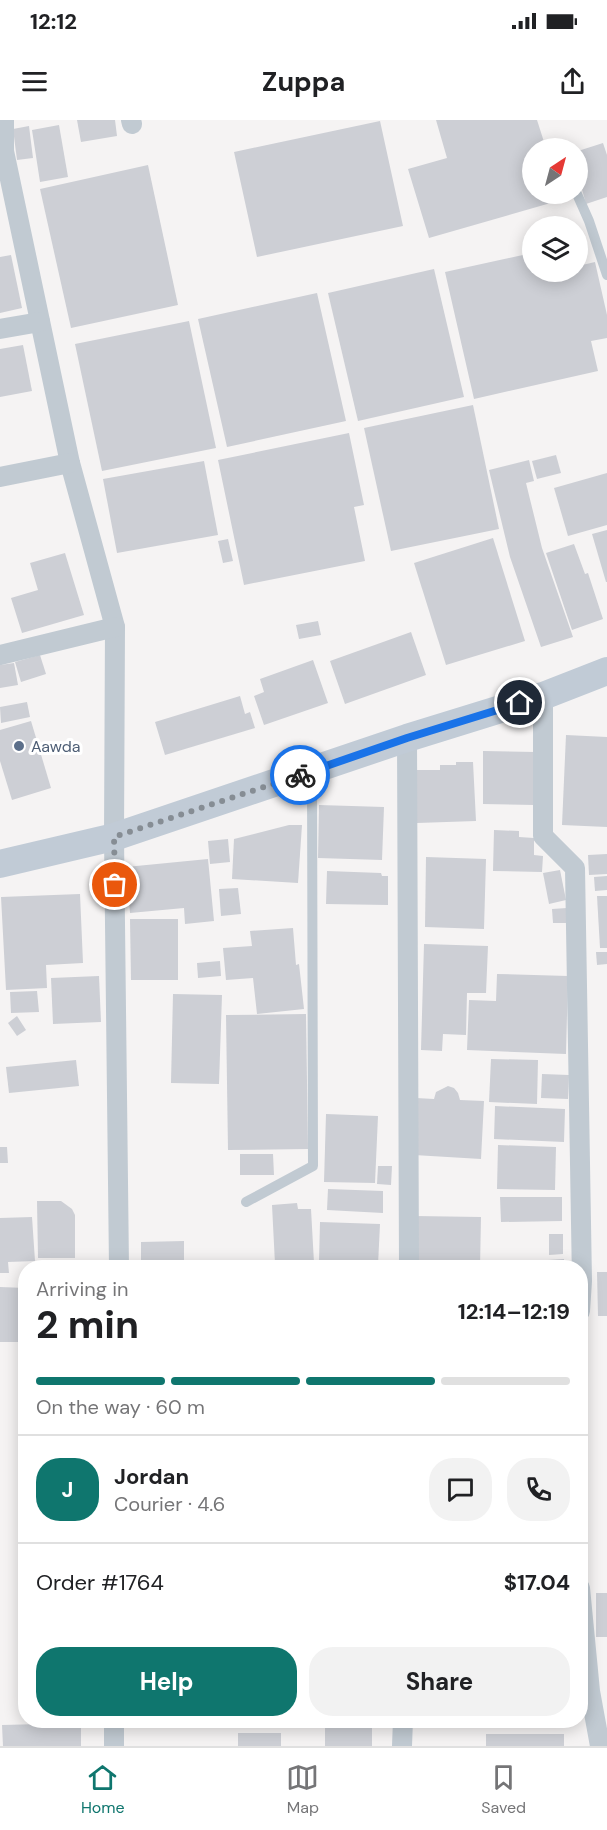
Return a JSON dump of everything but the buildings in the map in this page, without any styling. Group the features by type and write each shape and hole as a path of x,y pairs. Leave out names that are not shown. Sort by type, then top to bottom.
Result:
{"main road":[{"path":"0,864 114,837 407,738 543,696 607,671"}],"street":[{"path":"4,120 2,151 70,463 115,627 114,837 119,1260"},
{"path":"0,329 40,322"},
{"path":"0,477 70,463"},
{"path":"0,655 115,627"},
{"path":"543,696 543,836 575,868 582,1260"},
{"path":"407,738 409,1260"},
{"path":"588,1670 600,1746"},
{"path":"114,1728 114,1746"},
{"path":"402,1746 403,1728"}],"lane":[{"path":"581,204 607,275"},
{"path":"246,1202 313,1166 312,771"}],"way so far":[{"path":"115,885 114,837 300,775"}],"place":[{"name":"Aawda","path":"19,746"}],"route":[{"path":"300,775 407,738 520,703"}]}
